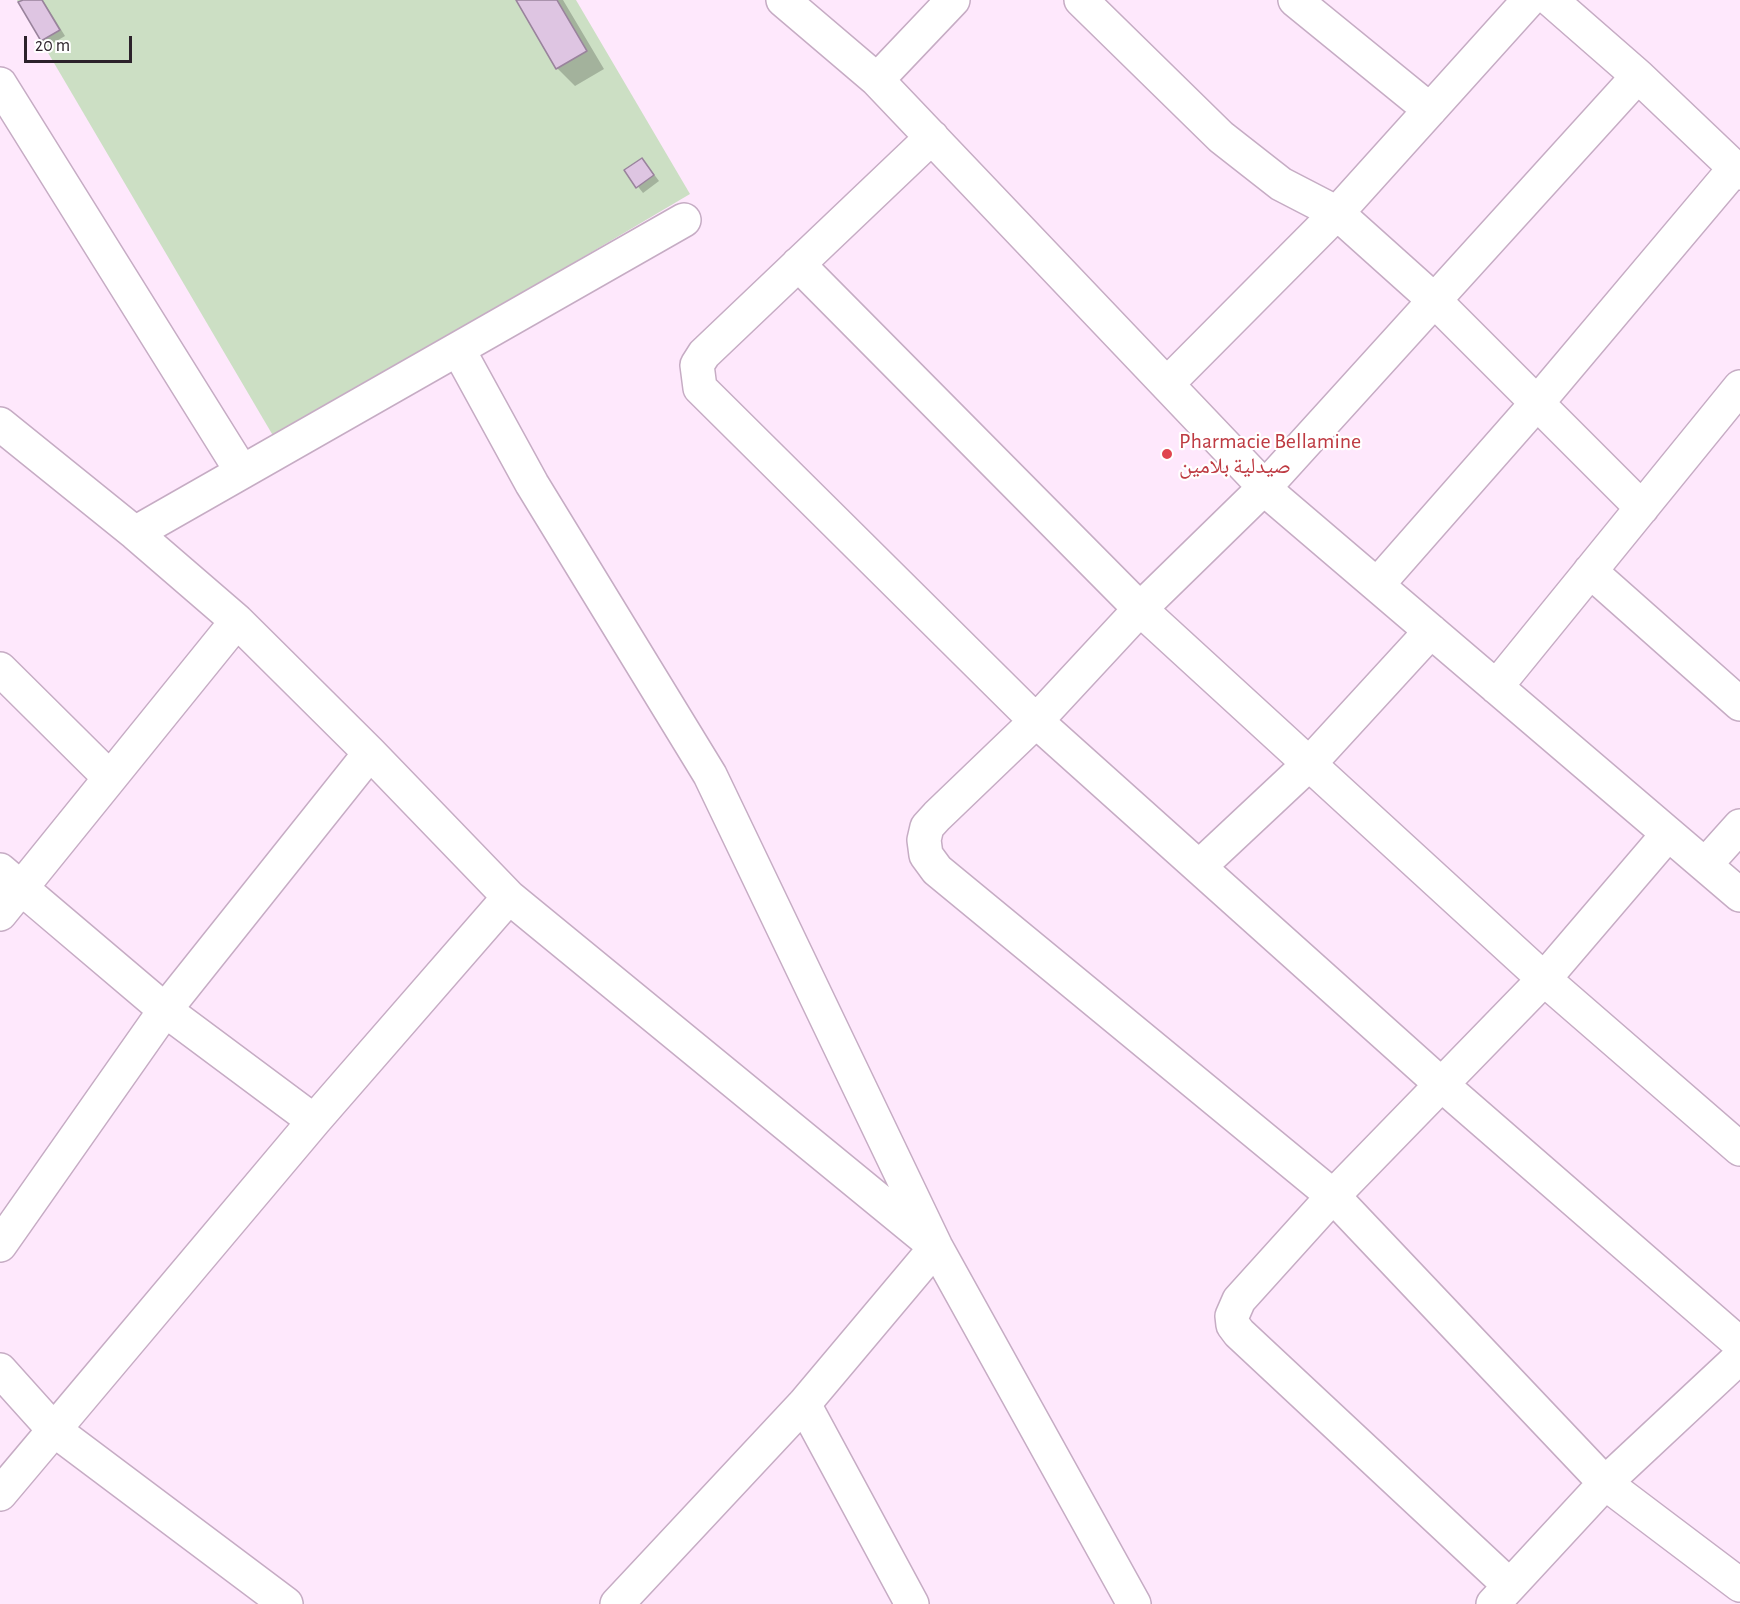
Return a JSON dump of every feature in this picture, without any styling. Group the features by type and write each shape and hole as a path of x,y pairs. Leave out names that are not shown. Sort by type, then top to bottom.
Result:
{"street":[{"path":"783,0 877,80 1265,487 1740,895"},
{"path":"877,80 953,0"},
{"path":"1081,0 1221,137 1281,184 1337,213 1434,300 1642,508"},
{"path":"1296,0 1430,110"},
{"path":"1167,384 1337,213 1529,0"},
{"path":"1377,585 1737,171 1638,76 1551,0"},
{"path":"1638,76 1265,487 1140,609 1036,721 937,816 927,827 924,840 926,855 937,870 1333,1197 1605,1483 1740,1585"},
{"path":"0,84 242,472"},
{"path":"932,137 704,354 697,365 700,388 1036,721 1443,1085 1740,1344"},
{"path":"135,533 684,220"},
{"path":"798,264 1140,609 1544,979 1740,1149"},
{"path":"458,349 532,484 710,776 936,1247 1134,1604"},
{"path":"1496,687 1739,392"},
{"path":"0,424 135,533 237,621 370,753 509,897 936,1247"},
{"path":"1590,571 1740,704"},
{"path":"0,914 11,879 110,778 237,621"},
{"path":"1199,867 1309,764 1431,631"},
{"path":"0,669 110,778"},
{"path":"0,1245 165,1010 370,753"},
{"path":"1705,865 1740,826"},
{"path":"1668,834 1544,979 1333,1197 1239,1300 1232,1317 1233,1325 1501,1595 1605,1483 1740,1357"},
{"path":"11,879 165,1010 314,1121"},
{"path":"0,1494 314,1121 509,897"},
{"path":"617,1604 804,1404 936,1247"},
{"path":"0,1370 53,1429 286,1604"},
{"path":"804,1404 912,1604"},
{"path":"1733,1604 1740,1595"}],"green space":[{"path":"17,0 576,0 690,194 275,439"}],"building":[{"path":"42,0 60,30 41,41 18,2"},
{"path":"516,0 557,0 587,51 556,69"},
{"path":"642,158 654,175 636,188 624,170"}],"place":[{"name":"Pharmacie Bellamine صيدلية بلامين","path":"1167,454"}]}
